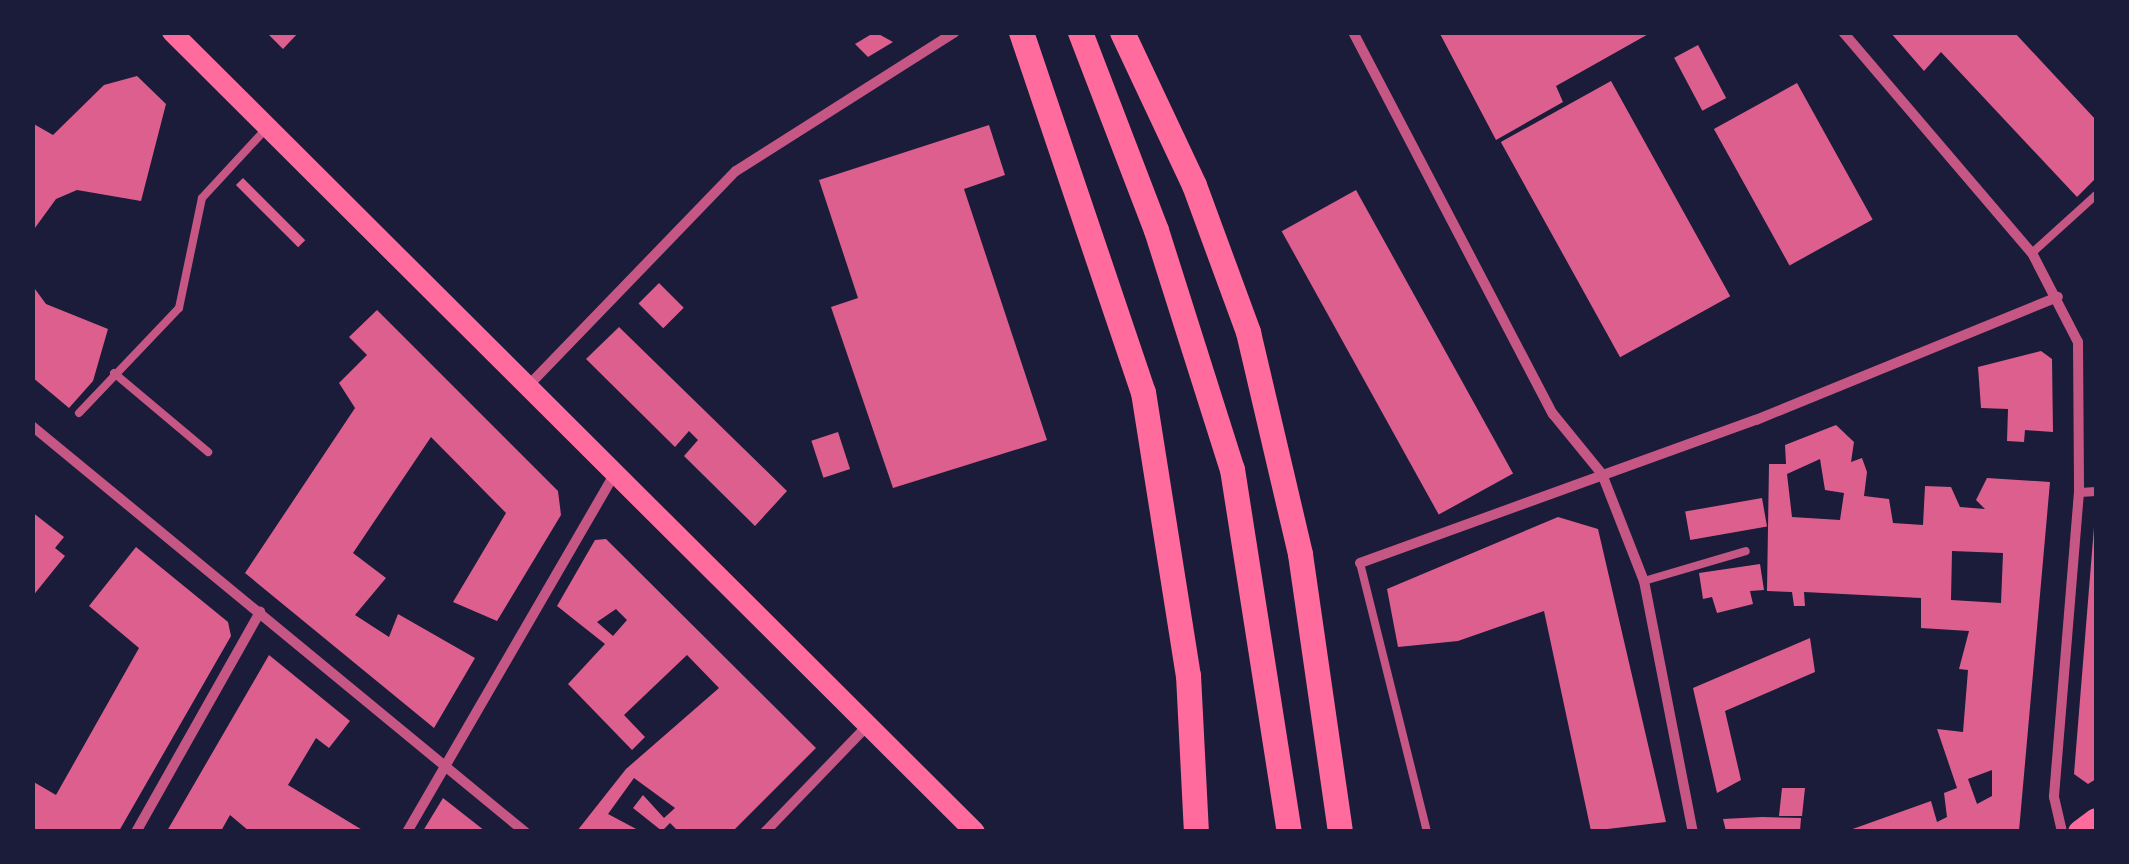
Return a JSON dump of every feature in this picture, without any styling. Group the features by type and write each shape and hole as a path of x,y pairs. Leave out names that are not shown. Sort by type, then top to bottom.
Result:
{"main road":[{"path":"172,32 871,722 975,832"},
{"path":"1021,32 1142,392 1188,675 1196,832"},
{"path":"1080,32 1156,230 1232,469 1289,832"},
{"path":"1122,32 1194,185 1248,332 1300,554 1340,832"},
{"path":"2080,832 2096,820"}],"street":[{"path":"529,385 736,171 955,32"},
{"path":"1353,32 1553,414 1602,474 1644,581 1693,832"},
{"path":"1843,32 2032,253 2058,297 2080,360 2079,492 2054,796 2062,832"},
{"path":"1360,563 1602,474 2058,297"},
{"path":"32,426 447,764 524,832"},
{"path":"407,832 616,471"},
{"path":"2079,492 2096,491"},
{"path":"136,832 260,612"},
{"path":"765,832 871,722"}],"lane":[{"path":"79,414 179,308 202,198 268,127"},
{"path":"2032,253 2096,195"},
{"path":"114,373 208,452"},
{"path":"1644,581 1746,551"},
{"path":"1360,563 1427,832"}],"building":[{"path":"266,32 299,32 283,49"},
{"path":"875,32 893,42 868,57 855,44"},
{"path":"1439,32 1652,32 1556,86 1563,102 1496,140"},
{"path":"1890,32 2014,32 2096,120 2096,178 2077,197 1941,52 1924,71"},
{"path":"1698,45 1726,98 1702,111 1674,58"},
{"path":"137,76 166,104 141,201 77,190 56,199 32,232 32,123 53,135 104,85"},
{"path":"1611,81 1730,296 1620,357 1501,142"},
{"path":"1797,83 1873,219 1790,265 1714,129"},
{"path":"989,125 1005,175 964,189 1047,440 893,488 831,307 858,298 819,180"},
{"path":"243,178 305,240 298,247 236,185"},
{"path":"1356,190 1513,473 1439,515 1282,231"},
{"path":"659,283 684,308 663,328 638,304"},
{"path":"32,285 46,304 108,329 93,381 69,408 32,377"},
{"path":"377,310 558,491 561,515 497,621 453,602 506,513 431,437 353,553 386,578 355,615 389,637 398,614 475,658 434,728 245,573 355,408 339,383 367,355 349,337"},
{"path":"619,327 787,491 755,526 684,456 698,440 689,431 675,447 586,359"},
{"path":"2041,351 2052,359 2053,432 2025,430 2024,442 2007,441 2008,409 1981,408 1978,367"},
{"path":"1836,425 1854,442 1851,462 1862,458 1867,472 1864,496 1889,499 1893,523 1923,525 1925,486 1951,487 1960,507 1985,509 1976,500 1987,478 2050,482 2019,831 1847,831 1931,801 1937,822 1947,817 1944,793 1957,788 1937,729 1963,732 1968,670 1959,669 1969,631 1921,628 1921,598 1804,592 1805,606 1794,606 1792,592 1767,591 1769,464 1786,464 1785,445","holes":["1820,459 1825,490 1844,493 1840,520 1792,517 1787,474","1952,551 2003,553 2001,603 1951,600","1992,770 1992,796 1977,804 1968,779"]},
{"path":"838,432 850,469 823,478 811,441"},
{"path":"1762,498 1767,527 1690,540 1685,512"},
{"path":"32,512 64,537 55,548 65,556 32,597"},
{"path":"1558,517 1598,529 1666,822 1591,831 1544,611 1458,641 1398,647 1387,589"},
{"path":"2094,527 2096,779 2088,784 2074,774"},
{"path":"606,539 816,748 733,831 678,831 670,823 662,831 633,808 643,795 664,818 675,808 634,778 608,814 640,831 577,831 626,769 719,688 687,655 624,715 645,737 632,750 568,684 605,644 557,606 595,540","holes":["616,609 627,620 613,636 597,622"]},
{"path":"136,547 228,622 231,636 119,831 32,831 32,781 56,795 139,648 89,606"},
{"path":"1760,564 1764,590 1750,591 1753,604 1717,613 1712,597 1703,599 1699,573"},
{"path":"1810,638 1815,672 1725,711 1741,780 1717,793 1693,688"},
{"path":"269,655 350,721 329,748 316,738 288,785 364,831 249,831 230,815 221,831 167,831"},
{"path":"1782,788 1805,788 1802,816 1779,816"},
{"path":"443,798 485,831 423,831"},
{"path":"1801,818 1800,831 1726,831 1723,819"}]}
